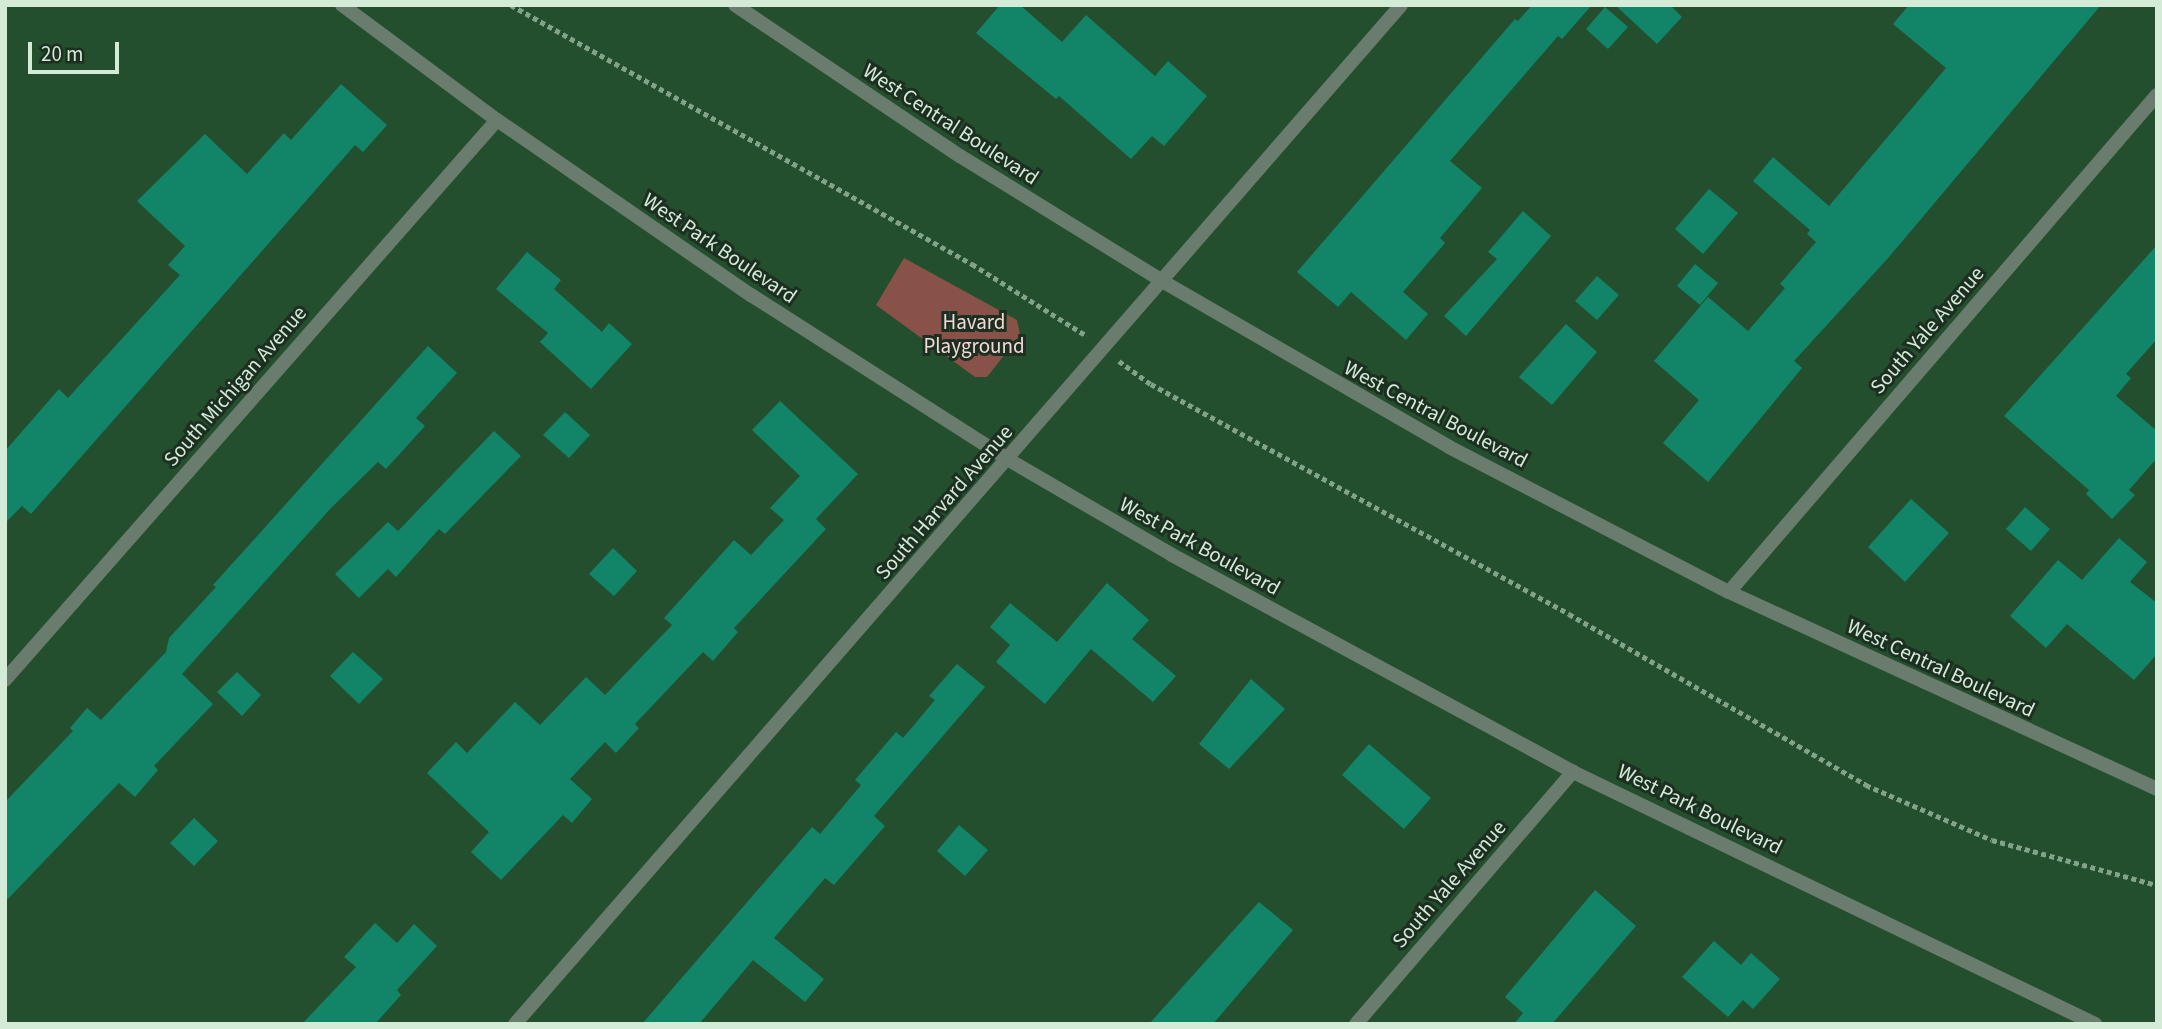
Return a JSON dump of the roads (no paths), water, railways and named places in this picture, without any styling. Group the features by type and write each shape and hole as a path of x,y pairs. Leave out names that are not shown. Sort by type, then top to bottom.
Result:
{"street":[{"name":"West Park Boulevard","path":"342,5 497,120 751,295 1009,460 1172,555 1573,772 2095,1024"},
{"name":"West Central Boulevard","path":"735,5 960,156 1162,281 1449,447 1728,592 2157,789"},
{"name":"South Harvard Avenue","path":"515,1024 1009,460 1401,5"},
{"name":"South Yale Avenue","path":"1728,592 2157,95"},
{"name":"South Michigan Avenue","path":"5,680 497,120"},
{"name":"South Yale Avenue","path":"1356,1024 1573,772"}],"park label":[{"name":"Havard Playground","path":"974,334"}]}
